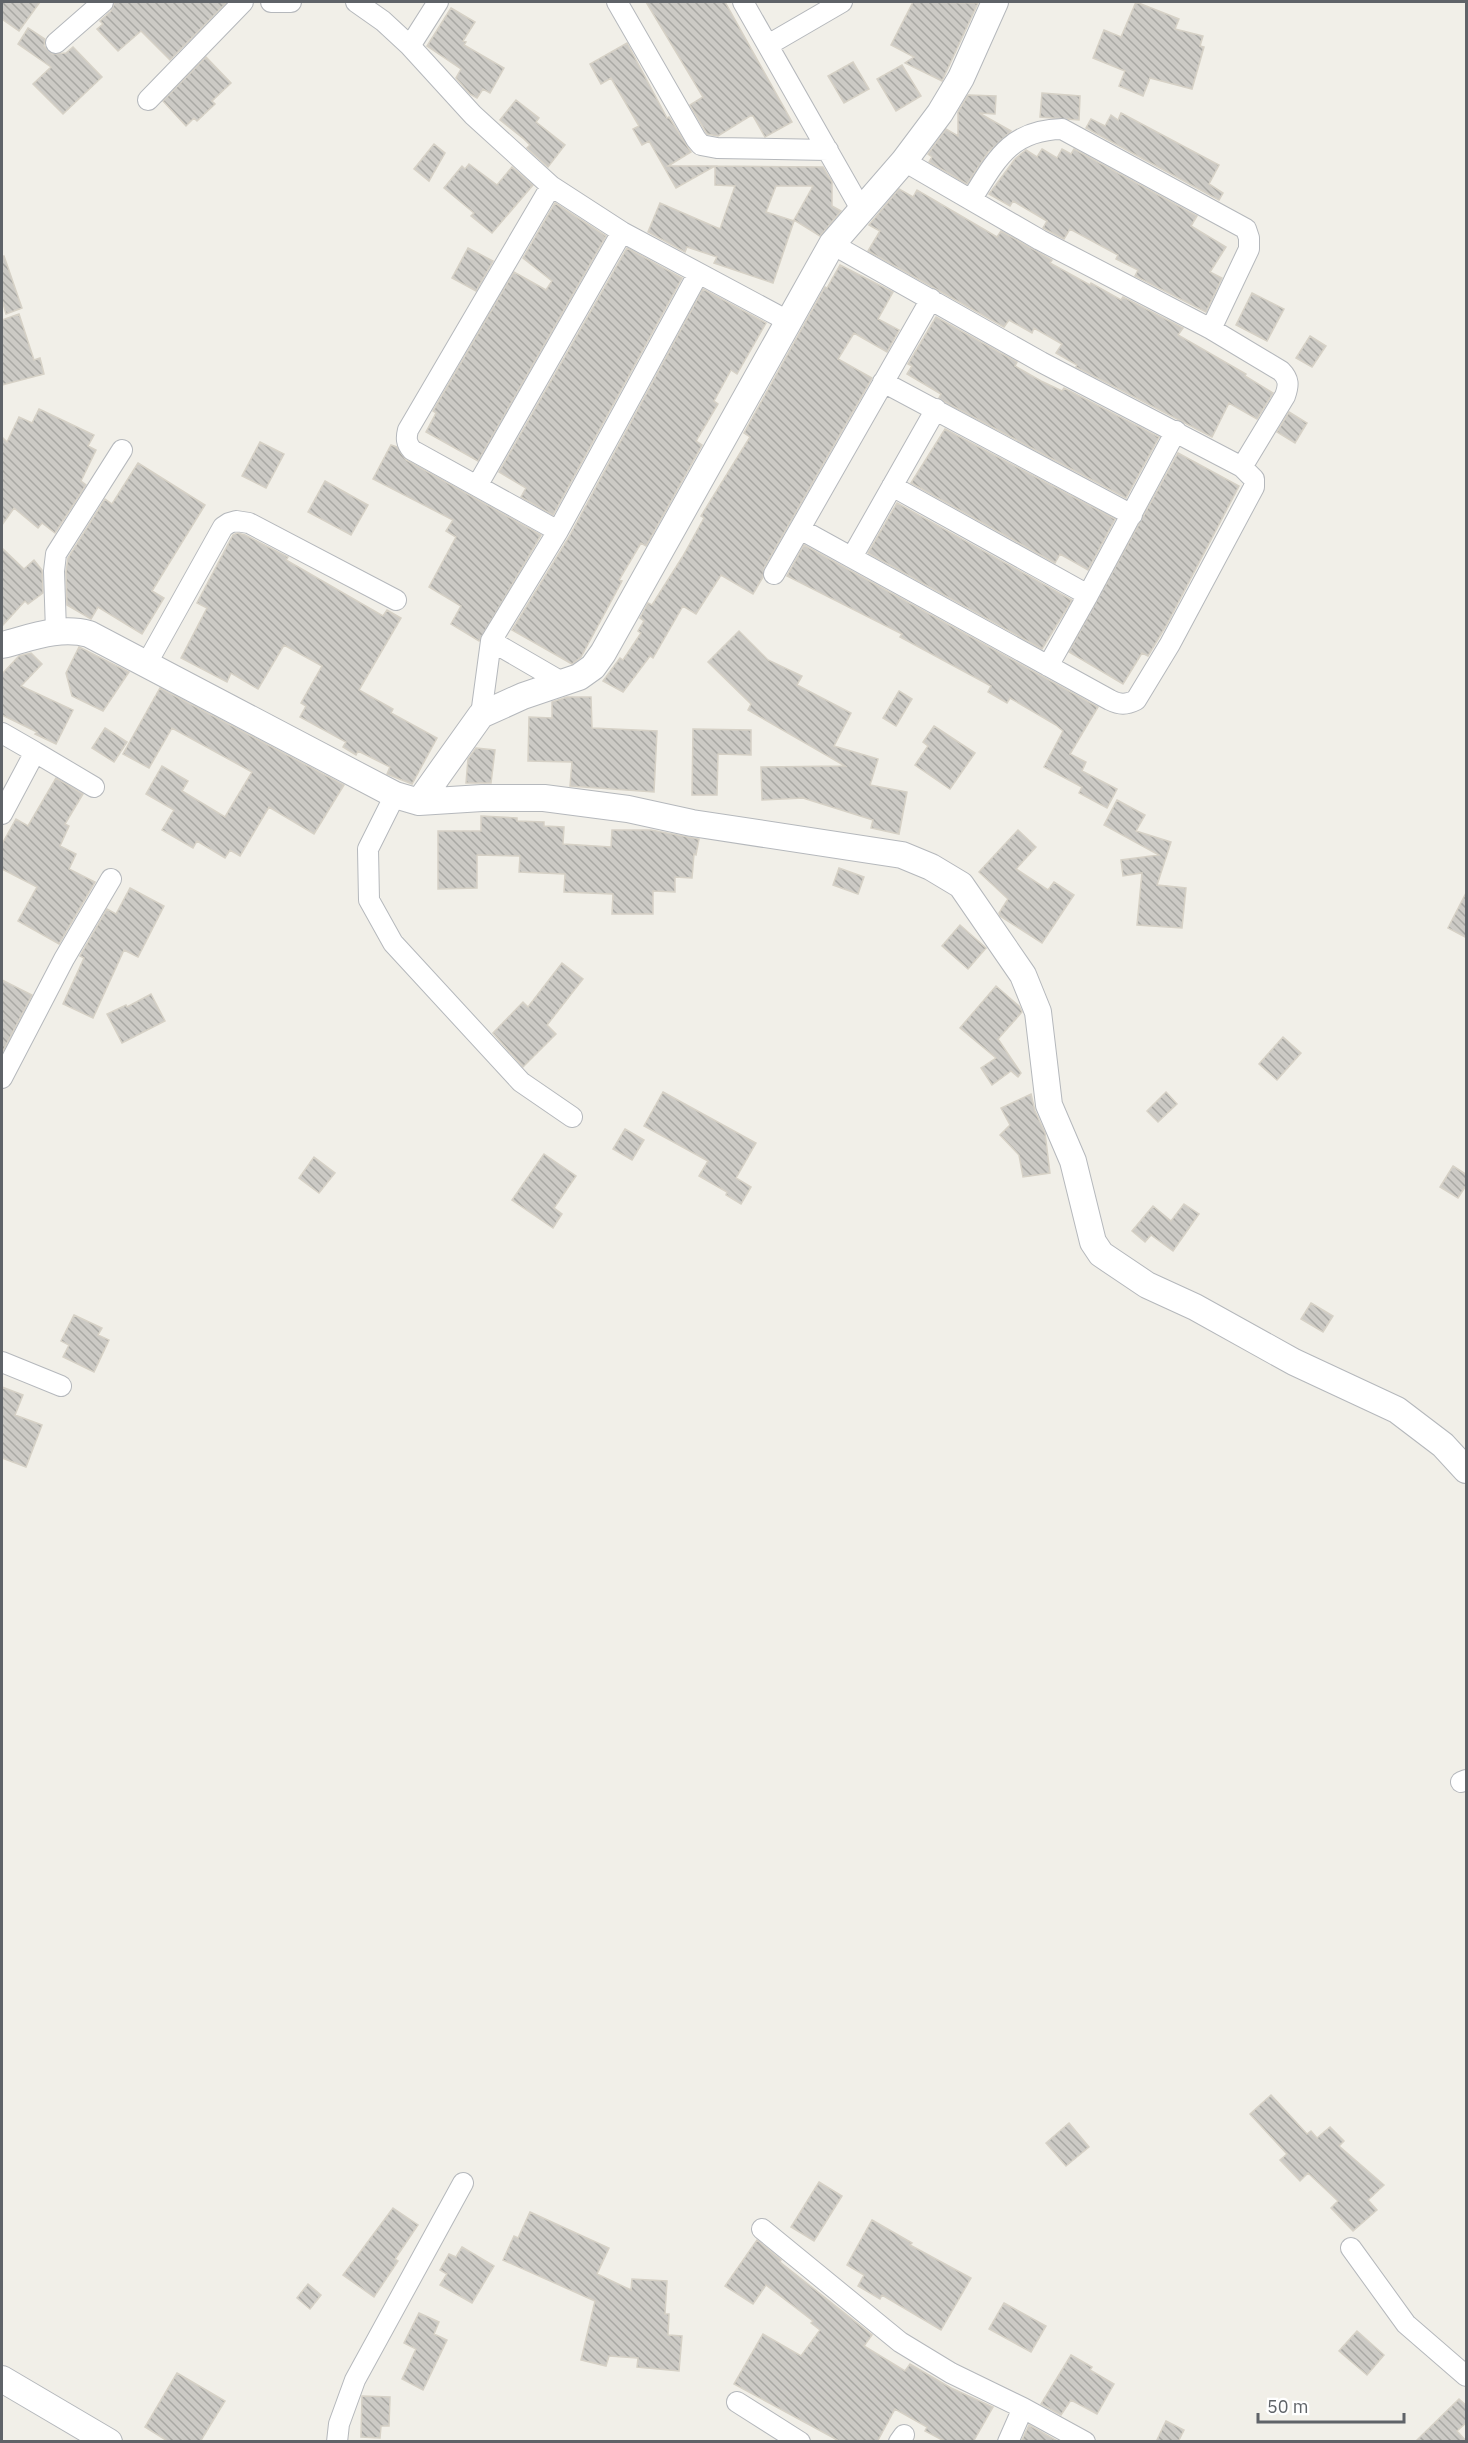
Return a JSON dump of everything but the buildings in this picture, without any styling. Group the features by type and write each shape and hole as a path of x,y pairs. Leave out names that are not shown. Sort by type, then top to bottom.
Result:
{"street":[{"path":"56,43 103,2"},
{"path":"148,100 243,2"},
{"path":"271,2 291,2"},
{"path":"356,2 383,21 410,46 473,115 551,186 622,232 788,321"},
{"path":"410,46 438,2"},
{"path":"617,2 696,140 702,145 717,148 828,150"},
{"path":"743,2 861,209"},
{"path":"768,45 842,2"},
{"path":"572,1117 521,1082 393,943 369,900 368,849 407,799 481,715 523,696 565,684 593,668 832,244 904,161 940,113 961,78 995,2"},
{"path":"971,200 996,159 1010,145 1018,139 1048,129 1062,129 1115,157 1246,230 1249,249 1211,329"},
{"path":"904,161 1040,240 1211,329 1281,371 1287,377 1288,387 1285,396 1242,466"},
{"path":"551,186 408,429 407,442 412,450 558,531"},
{"path":"477,486 622,232"},
{"path":"800,529 1118,704 1128,704 1136,700 1170,644 1254,487 1254,479 1242,466 1041,362 832,244"},
{"path":"481,715 491,641 558,531 698,274"},
{"path":"774,574 931,299"},
{"path":"883,382 1132,515"},
{"path":"852,557 936,409"},
{"path":"1048,666 1176,431"},
{"path":"56,632 54,571 56,554 122,450"},
{"path":"892,486 1088,595"},
{"path":"147,663 223,527 229,523 249,523 396,600"},
{"path":"2,645 69,630 89,634 407,799 544,798 628,809 703,824 902,855 931,867 961,885 1023,975 1038,1012 1050,1105 1073,1161 1093,1242 1101,1254 1147,1285 1184,1301 1294,1362 1397,1410 1443,1445 1467,1470"},
{"path":"491,641 565,684"},
{"path":"2,733 94,787"},
{"path":"2,814 35,752"},
{"path":"2,1078 64,959 111,879"},
{"path":"2,1362 61,1386"},
{"path":"337,2442 339,2424 355,2380 463,2183"},
{"path":"762,2229 900,2342 951,2373 1023,2408 1085,2442"},
{"path":"1351,2248 1406,2324 1467,2376"},
{"path":"2,2379 109,2442"},
{"path":"737,2402 800,2442"},
{"path":"1008,2442 1023,2408"}]}
